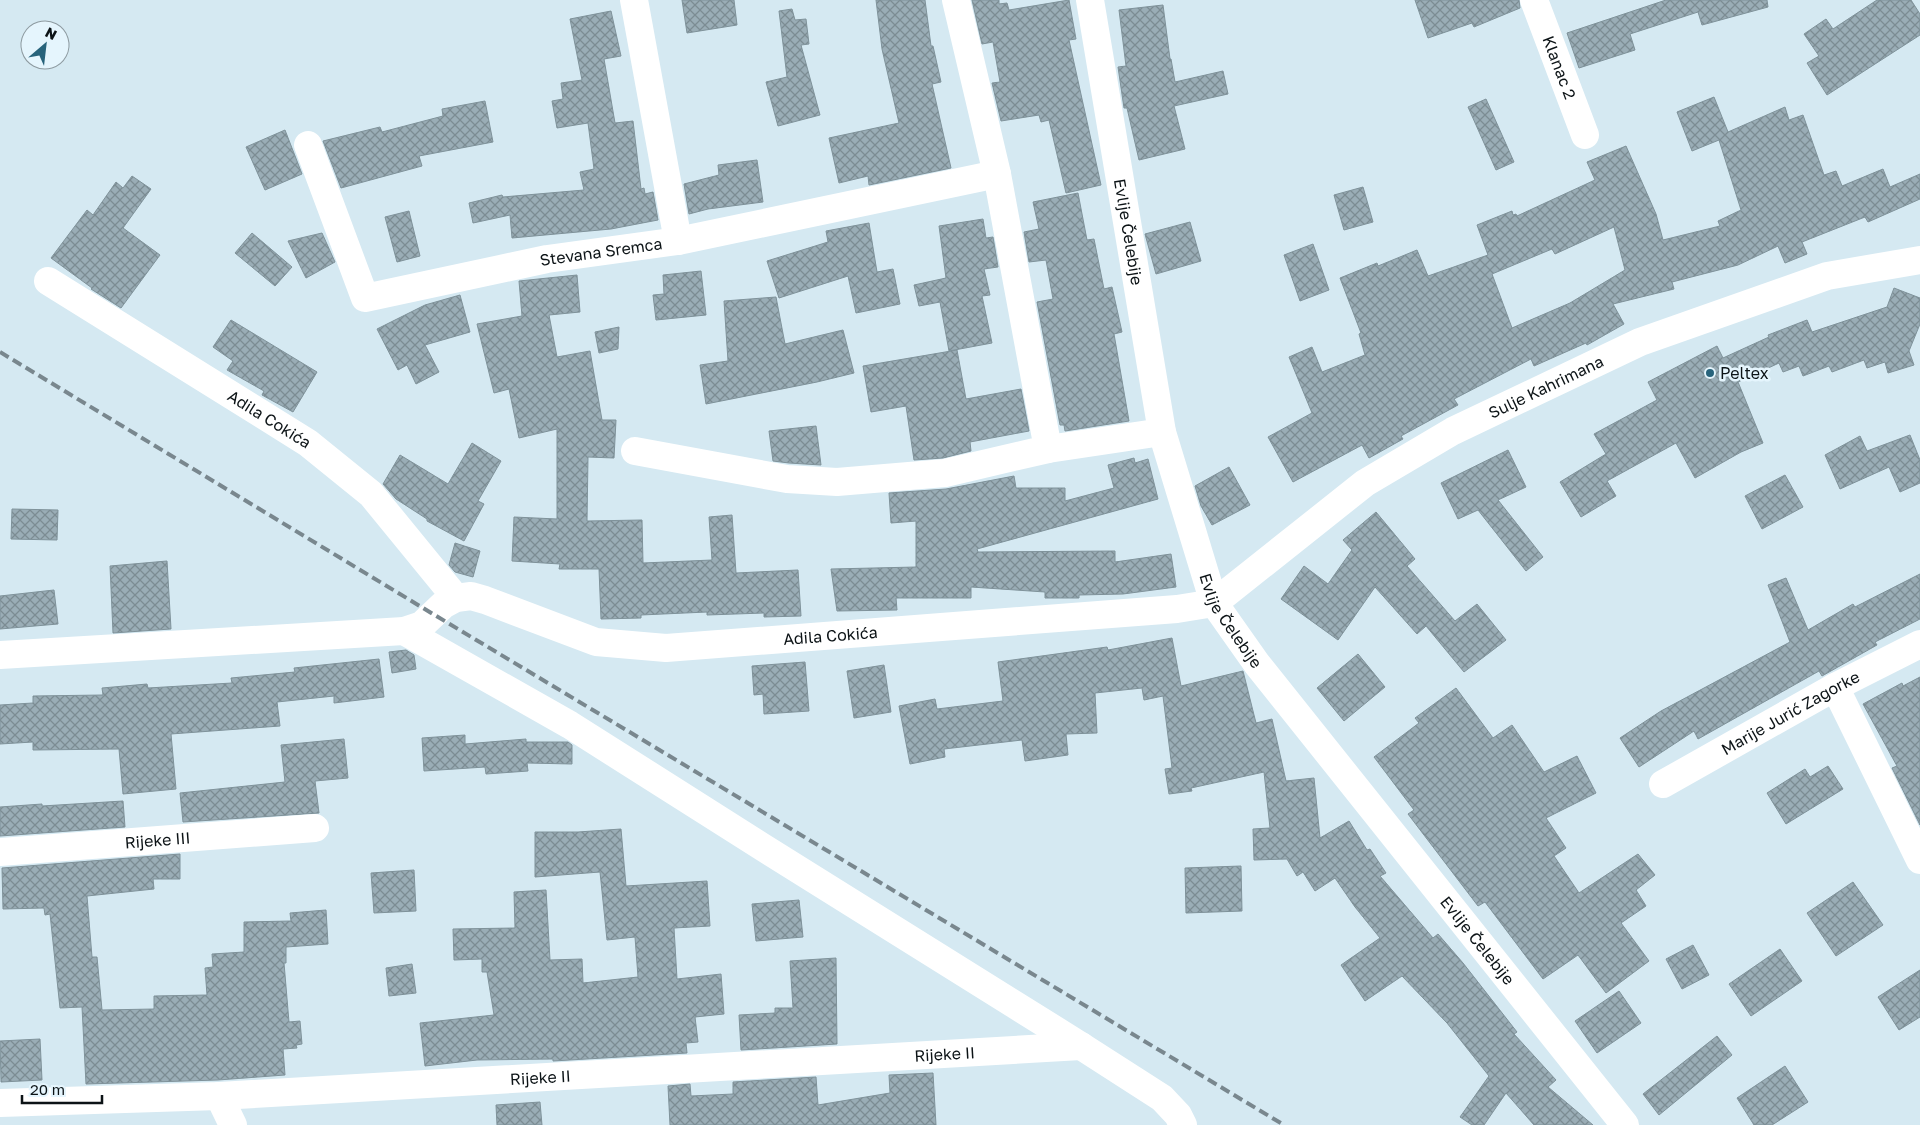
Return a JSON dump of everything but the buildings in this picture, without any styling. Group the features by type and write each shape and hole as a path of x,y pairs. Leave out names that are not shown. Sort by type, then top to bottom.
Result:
{"street":[{"path":"634,0 678,241"},
{"path":"956,0 997,174 1048,449"},
{"name":"Evlije Čelebije","path":"1090,0 1162,432 1214,603 1257,664 1625,1125"},
{"name":"Klanac 2","path":"1534,0 1585,135"},
{"name":"Stevana Sremca","path":"308,145 365,298 547,259 678,241 997,174"},
{"name":"Sulje Kahrimana","path":"1214,603 1365,483 1453,431 1640,342 1827,276 1920,260"},
{"name":"Adila Cokića","path":"48,281 308,442 371,494 456,598 471,596 485,600 596,642 666,648 1177,609 1214,603"},
{"path":"635,451 787,479 837,482 944,473 1048,449 1162,432"},
{"path":"0,655 404,631 422,625 443,605 456,598"},
{"path":"404,631 570,725 1081,1046 1162,1098 1178,1115 1183,1125"},
{"name":"Marije Jurić Zagorke","path":"1663,784 1835,687 1920,644"},
{"path":"1835,687 1920,860"},
{"name":"Rijeke III","path":"0,852 315,828"},
{"name":"Rijeke II","path":"0,1103 219,1096 1081,1046"},
{"path":"219,1096 233,1125"}],"railway":[{"path":"0,352 1284,1125"}],"place":[{"name":"Peltex","path":"1710,373"}]}
